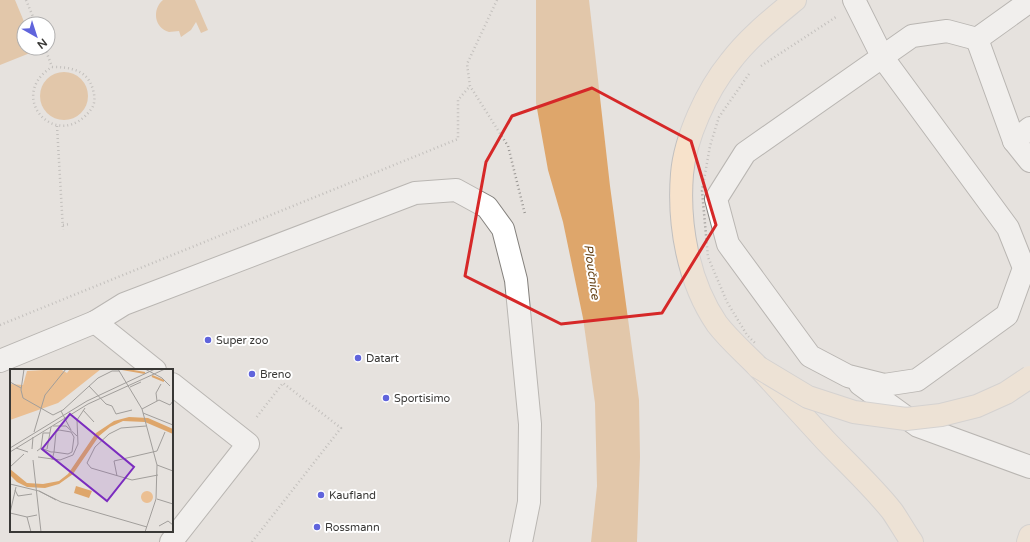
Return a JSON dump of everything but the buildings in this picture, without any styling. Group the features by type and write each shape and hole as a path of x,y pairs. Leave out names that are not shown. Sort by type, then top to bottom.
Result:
{"main road":[{"path":"795,0 760,30 730,62 709,95 691,135 682,173 682,205 687,252 699,291 717,323 737,348 758,356 808,397 854,412 906,419 941,415 977,406 1030,378"},
{"path":"758,356 826,441 869,484 892,512 912,542"},
{"path":"1028,542 1030,536"}],"lane":[{"path":"977,39 1030,1"},
{"path":"850,376 884,385 917,380 1008,315 1024,268 1008,228 883,58 855,2"},
{"path":"1030,161 1022,134 977,39 948,31 912,36 883,58 744,153 716,199 728,244 810,356 850,376 918,426 1030,467"},
{"path":"0,361 95,322 124,304 415,193 456,190 487,207 503,229 516,280 530,424 529,502 521,542"},
{"path":"95,322 154,369"},
{"path":"172,542 248,444 173,385"}],"path":[{"path":"26,0 33,16"},
{"path":"0,325 458,139 458,100 470,86 467,64 497,0"},
{"path":"758,356 727,302 708,256 702,191 710,146 719,116 749,74 855,2"},
{"path":"48,56 52,67"},
{"path":"52,67 75,69 85,74 92,83 95,95 93,106 83,119 72,125 58,126 40,116 33,95 34,86 41,74 52,67"},
{"path":"58,126 63,230"},
{"path":"63,225 70,224"},
{"path":"252,542 341,428 283,383 256,418"}],"highlighted area":[{"path":"592,88 691,141 716,225 662,313 561,324 465,276 486,162 512,116"}],"water":[{"path":"0,0 15,0 22,16 16,16 16,56 22,56 0,65"},
{"path":"163,0 195,0 208,30 201,33 196,22 191,30 181,37 179,31 169,32 164,30 160,27 156,18 157,8"},
{"name":"Ploučnice","path":"536,0 589,0 610,186 639,400 640,457 637,542 591,542 597,486 595,403 583,318 563,222 548,170 536,103"},
{"path":"59,72 69,72 78,76 84,82 88,91 88,101 84,110 78,116 69,120 59,120 50,116 44,110 40,101 40,91 44,82 50,76"}],"place":[{"name":"Super zoo","path":"208,340"},
{"name":"Datart","path":"358,358"},
{"name":"Breno","path":"252,374"},
{"name":"Sportisimo","path":"386,398"},
{"name":"Kaufland","path":"321,495"},
{"name":"Rossmann","path":"317,527"}]}
